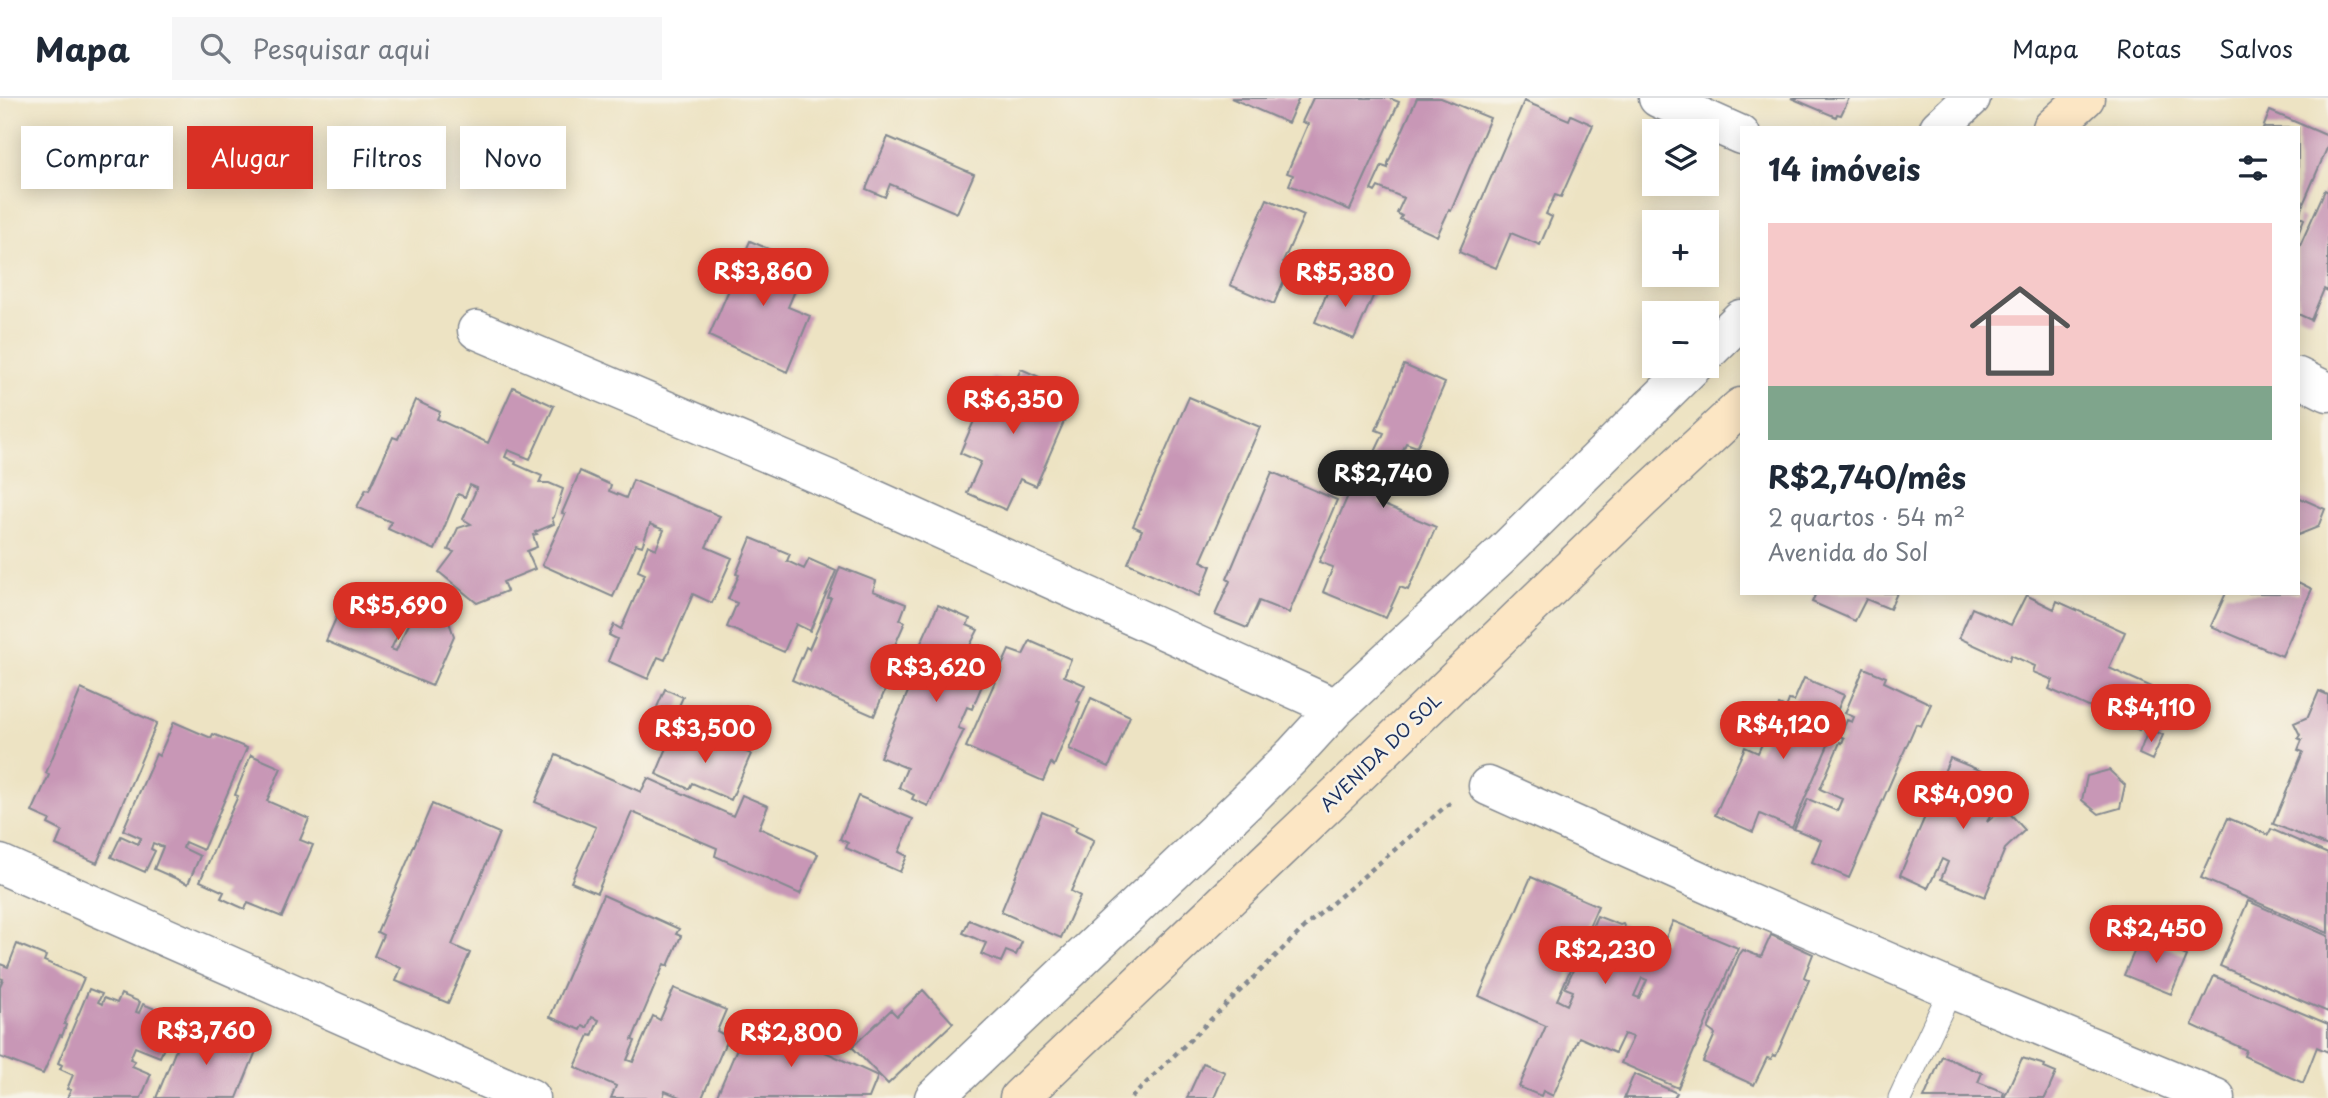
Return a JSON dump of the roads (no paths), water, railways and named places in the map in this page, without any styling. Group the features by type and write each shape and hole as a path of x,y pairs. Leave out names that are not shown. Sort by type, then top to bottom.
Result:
{"street":[{"path":"1658,98 1740,135"},
{"path":"1941,126 1971,98"},
{"path":"2054,126 2085,98"},
{"path":"1719,340 1740,320"},
{"path":"477,330 845,486 1336,708"},
{"path":"934,1098 1246,802 1336,708 1491,564 1681,378"},
{"path":"2300,378 2328,392"},
{"name":"AVENIDA DO SOL","path":"1019,1098 1740,408"},
{"path":"1488,786 1951,989 2216,1098"},
{"path":"0,864 490,1090 530,1098"}],"lane":[{"path":"1900,1098 1951,989"}]}
